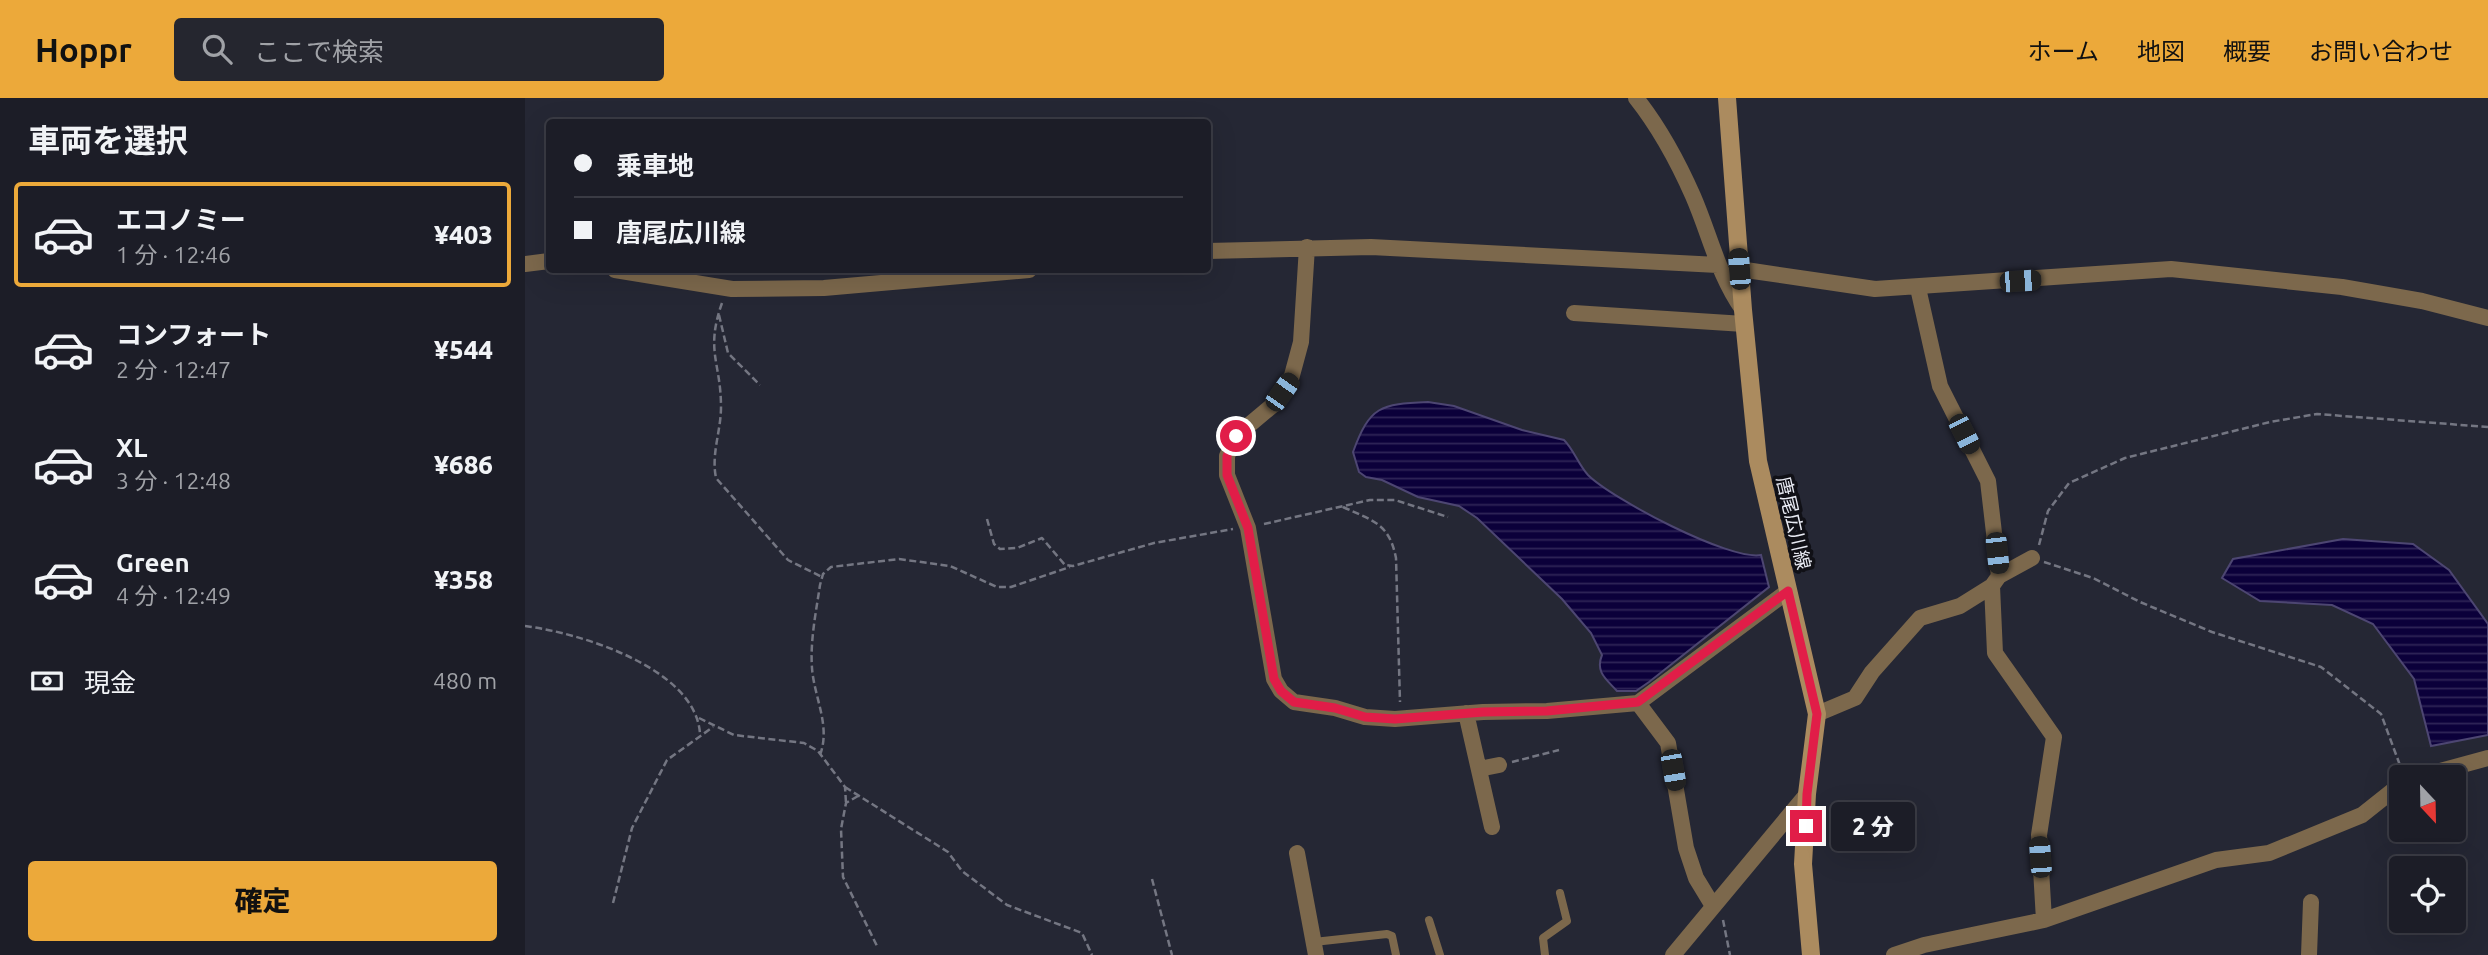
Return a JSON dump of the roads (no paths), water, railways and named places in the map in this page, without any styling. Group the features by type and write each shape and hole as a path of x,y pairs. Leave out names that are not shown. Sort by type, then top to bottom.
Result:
{"main road":[{"name":"唐尾広川線","path":"1727,98 1743,317 1758,461 1817,714 1807,794 1803,864 1811,955"}],"street":[{"path":"1636,98 1652,119 1693,196 1727,288 1743,317"},
{"path":"1211,251 1307,247 1718,265"},
{"path":"1307,247 1301,342 1291,379 1273,405 1236,436 1227,456 1227,475 1248,528 1274,679 1281,691 1294,702 1335,708 1365,717 1403,719 1466,713 1547,711 1638,702 1788,591"},
{"path":"525,264 546,261"},
{"path":"1739,269 1875,289 2171,269 2342,287 2422,301 2488,318"},
{"path":"634,273 727,288 824,288 994,273"},
{"path":"1918,288 1940,386 1988,481 1996,581 1995,653 2054,737 2039,835 2044,920"},
{"path":"1574,313 1743,317"},
{"path":"1817,714 1855,698 1872,672 1920,618 1960,606 2032,558"},
{"path":"1638,702 1668,743 1686,848 1696,878 1716,903"},
{"path":"1466,713 1492,827"},
{"path":"2462,765 2488,758"},
{"path":"1479,769 1499,765"},
{"path":"1673,955 1807,794"},
{"path":"1894,955 1924,945 2044,920 2216,860 2269,853 2362,815 2389,794"},
{"path":"1297,853 1315,949"},
{"path":"2309,955 2311,902"}],"lane":[{"path":"1545,955 1543,938 1567,921 1560,893"},
{"path":"1429,920 1440,955"},
{"path":"1315,949 1387,934 1392,936 1396,955"}]}
